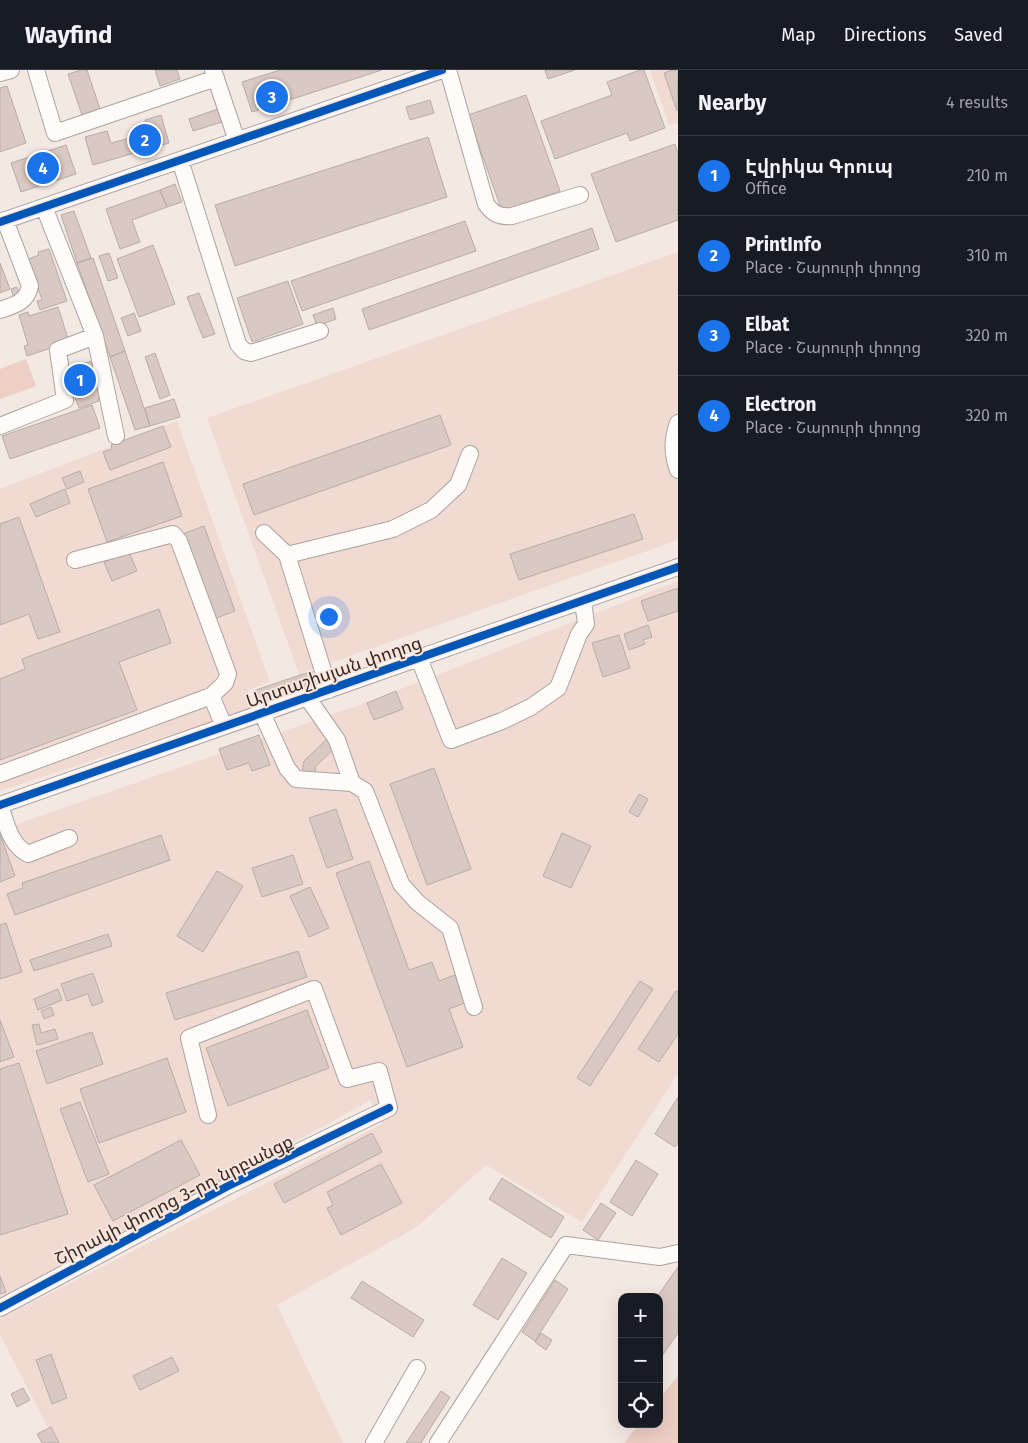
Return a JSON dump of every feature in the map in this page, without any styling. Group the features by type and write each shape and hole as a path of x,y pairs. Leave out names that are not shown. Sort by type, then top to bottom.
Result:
{"street":[{"path":"0,74 11,70"},
{"path":"36,70 56,133 214,74 236,141"},
{"path":"0,310 21,302 28,295 30,286 3,221 442,70"},
{"path":"448,70 486,204 493,213 503,217 512,216 580,195"},
{"path":"180,160 238,344 244,351 250,353 320,331"},
{"path":"44,207 94,336 116,436"},
{"path":"0,426 65,400 58,350 94,336"},
{"path":"678,423 672,439 674,460 678,470"},
{"path":"287,555 393,529 431,510 458,485 470,454"},
{"path":"264,533 287,555 329,690"},
{"path":"0,774 211,696 225,683 228,674 179,542 173,534 75,560"},
{"name":"Արտաշիսյան փողոց","path":"0,804 678,567"},
{"path":"419,658 451,740 485,728 531,707 558,688 579,634 586,624 582,601"},
{"path":"211,696 224,726"},
{"path":"307,697 337,740 352,783"},
{"path":"262,713 287,768 296,779 352,783 364,791 400,884 417,902 450,928 474,1007"},
{"path":"0,804 15,845 25,853 28,854 69,838"},
{"name":"Շիրակի փողոց 3-րդ նրբանցք","path":"0,1308 228,1186 389,1108 379,1071 347,1079 314,989 189,1038 208,1115"},
{"path":"438,1443 566,1245 660,1257 678,1253"},
{"path":"374,1443 417,1368"}],"shaded area":[{"path":"650,70 678,70 678,123 669,125"},
{"path":"678,252 678,540 299,674 207,418"},
{"path":"26,359 36,386 0,399 0,369"},
{"path":"177,421 270,682 248,690 252,708 0,791 0,489"},
{"path":"678,581 678,1073 582,1222 486,1165 417,1227 277,1305 343,1443 56,1443 0,1335 0,1319 382,1124 370,1100 104,1249 0,1304 0,830 365,703"},
{"path":"678,1376 678,1443 624,1443 636,1428 663,1428 663,1394"}],"building":[{"path":"87,70 101,112 83,118 68,74"},
{"path":"155,70 177,70 180,79 160,86"},
{"path":"280,70 382,70 252,112 242,82"},
{"path":"545,70 575,70 548,79"},
{"path":"644,70 665,128 630,141 627,133 555,159 541,121 612,95 607,82"},
{"path":"678,70 677,111 664,73"},
{"path":"7,86 26,143 0,152 0,88"},
{"path":"526,95 560,191 502,211 468,115"},
{"path":"430,100 434,113 410,120 406,107"},
{"path":"218,109 222,122 193,131 189,119"},
{"path":"161,115 169,143 93,165 85,137 107,131 111,143 149,133 145,120"},
{"path":"428,137 447,197 235,266 215,205"},
{"path":"675,144 678,153 678,220 616,242 591,174"},
{"path":"66,145 76,174 21,192 11,163"},
{"path":"175,184 182,202 167,207 160,190"},
{"path":"160,190 167,207 132,220 140,242 120,249 106,209"},
{"path":"74,211 91,258 77,263 61,215"},
{"path":"465,221 476,251 302,311 291,281"},
{"path":"592,228 599,249 369,330 362,309"},
{"path":"153,245 175,304 139,317 117,259"},
{"path":"49,249 67,301 40,310 37,301 42,300 31,267 23,261 39,255 38,252"},
{"path":"109,253 118,278 108,281 99,256"},
{"path":"93,258 125,351 110,357 77,263"},
{"path":"0,263 10,289 0,293"},
{"path":"288,281 303,324 252,342 237,298"},
{"path":"17,287 21,299 15,301 11,289"},
{"path":"199,293 215,334 203,338 187,297"},
{"path":"58,307 69,342 27,356 24,346 28,345 19,315 28,312 29,316"},
{"path":"333,308 336,319 317,326 313,315"},
{"path":"134,313 141,331 128,336 121,318"},
{"path":"125,351 150,426 135,430 110,357"},
{"path":"155,353 170,395 160,399 145,357"},
{"path":"91,361 103,396 98,398 99,401 79,408 65,370"},
{"path":"174,399 180,417 150,426 145,408"},
{"path":"92,405 100,428 10,459 2,436"},
{"path":"440,415 451,445 254,515 243,484"},
{"path":"163,426 171,447 110,470 103,452 112,449 111,445"},
{"path":"163,462 182,516 107,542 88,489"},
{"path":"80,471 84,482 67,489 62,478"},
{"path":"65,489 70,503 36,517 30,504"},
{"path":"634,514 643,539 519,580 510,554"},
{"path":"19,517 60,632 38,639 29,614 0,625 0,524"},
{"path":"204,526 235,611 214,619 183,534"},
{"path":"129,552 137,571 112,581 104,562"},
{"path":"678,588 678,611 648,621 641,601"},
{"path":"159,609 171,643 119,662 137,710 0,760 0,679 25,669 22,659"},
{"path":"648,625 652,637 643,640 645,644 629,650 624,634"},
{"path":"619,635 630,668 603,677 592,643"},
{"path":"312,671 316,683 269,699 271,704 256,709 254,703 259,701 256,690"},
{"path":"396,691 403,709 374,720 367,703"},
{"path":"259,735 270,765 252,771 249,763 227,770 219,749"},
{"path":"330,736 338,745 315,767 316,775 302,772 304,761"},
{"path":"434,768 471,869 427,885 390,784"},
{"path":"639,794 648,799 638,817 629,812"},
{"path":"336,809 353,859 327,868 309,818"},
{"path":"562,833 591,846 571,888 543,876"},
{"path":"0,834 15,876 0,882"},
{"path":"161,835 170,860 15,915 7,894 23,888 22,883"},
{"path":"293,855 303,884 262,897 252,868"},
{"path":"369,861 409,970 432,962 439,981 455,975 465,1003 449,1009 463,1047 407,1067 336,873"},
{"path":"217,871 243,886 203,952 177,936"},
{"path":"310,887 329,928 309,937 290,896"},
{"path":"6,923 22,972 0,979 0,925"},
{"path":"108,934 112,946 34,971 30,960"},
{"path":"298,951 307,977 175,1020 166,993"},
{"path":"93,973 103,1002 92,1006 88,994 67,1001 61,984"},
{"path":"640,981 653,989 590,1086 577,1078"},
{"path":"58,989 62,1000 38,1010 34,999"},
{"path":"676,991 678,992 678,1034 659,1062 638,1049"},
{"path":"51,1007 54,1015 44,1019 41,1011"},
{"path":"307,1010 329,1068 228,1106 206,1048"},
{"path":"0,1020 14,1057 0,1062"},
{"path":"39,1024 41,1033 55,1029 58,1039 37,1045 32,1025"},
{"path":"92,1032 103,1064 47,1084 36,1051"},
{"path":"167,1058 186,1112 99,1143 80,1089"},
{"path":"19,1063 68,1214 0,1235 0,1069"},
{"path":"678,1097 678,1143 675,1147 655,1134"},
{"path":"80,1102 109,1174 88,1182 60,1109"},
{"path":"372,1133 382,1152 284,1203 274,1184"},
{"path":"181,1140 200,1175 113,1221 94,1185"},
{"path":"636,1160 658,1174 632,1216 610,1202"},
{"path":"381,1164 402,1203 341,1235 327,1208 333,1205 327,1192"},
{"path":"502,1178 564,1217 551,1238 489,1199"},
{"path":"601,1203 616,1213 598,1240 583,1230"},
{"path":"502,1258 527,1273 498,1320 473,1305"},
{"path":"678,1267 678,1333 663,1354 663,1293 660,1293"},
{"path":"0,1276 6,1292 0,1294"},
{"path":"555,1280 568,1289 535,1341 522,1332"},
{"path":"362,1281 424,1320 413,1337 351,1298"},
{"path":"541,1333 552,1340 546,1350 535,1342"},
{"path":"51,1354 67,1398 52,1404 36,1360"},
{"path":"172,1357 179,1371 140,1390 133,1376"},
{"path":"23,1388 30,1400 17,1407 11,1394"},
{"path":"441,1391 450,1397 421,1443 406,1443"},
{"path":"51,1427 59,1443 42,1443 37,1434"}],"cycle path":[{"path":"0,222 442,70"},
{"path":"0,805 678,567"},
{"path":"0,1308 228,1186 389,1108"}],"place":[{"name":"Elbat","path":"272,97"},
{"name":"PrintInfo","path":"145,140"},
{"name":"Electron","path":"43,168"},
{"name":"Էվրիկա Գրուպ","path":"80,380"}]}
